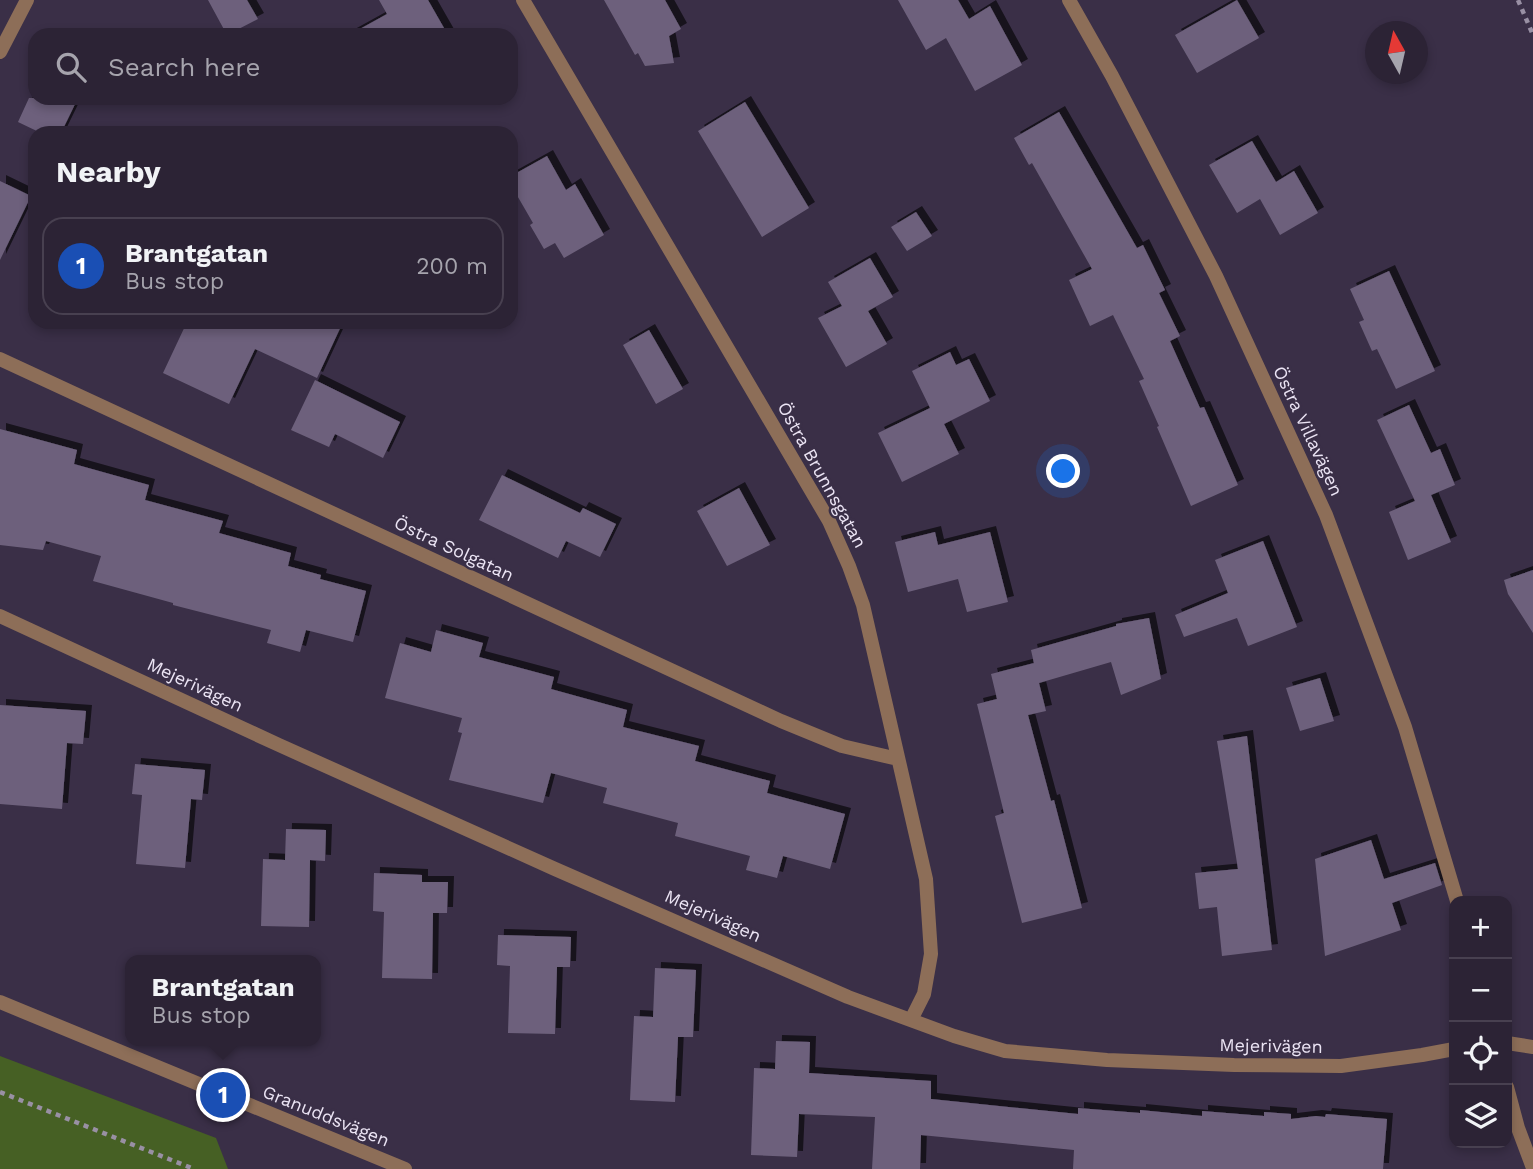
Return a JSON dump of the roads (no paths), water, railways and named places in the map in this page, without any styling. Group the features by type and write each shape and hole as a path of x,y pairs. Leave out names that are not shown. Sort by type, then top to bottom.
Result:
{"street":[{"path":"0,52 27,0"},
{"name":"Östra Brunnsgatan","path":"523,0 829,521 849,565 863,605 926,879 931,954 924,994 911,1020"},
{"name":"Östra Villavägen","path":"1069,0 1112,76 1216,276 1326,514 1405,727 1456,896"},
{"name":"Östra Solgatan","path":"0,359 781,721 842,747 898,759"},
{"name":"Mejerivägen","path":"0,616 555,869 848,997 954,1036 1005,1051 1107,1060 1234,1065 1340,1066 1449,1050"},
{"name":"Granuddsvägen","path":"0,1002 405,1169"},
{"path":"1512,1044 1533,1046"},
{"path":"1512,1106 1533,1168"}],"place":[{"name":"Brantgatan","path":"223,1095"}]}
